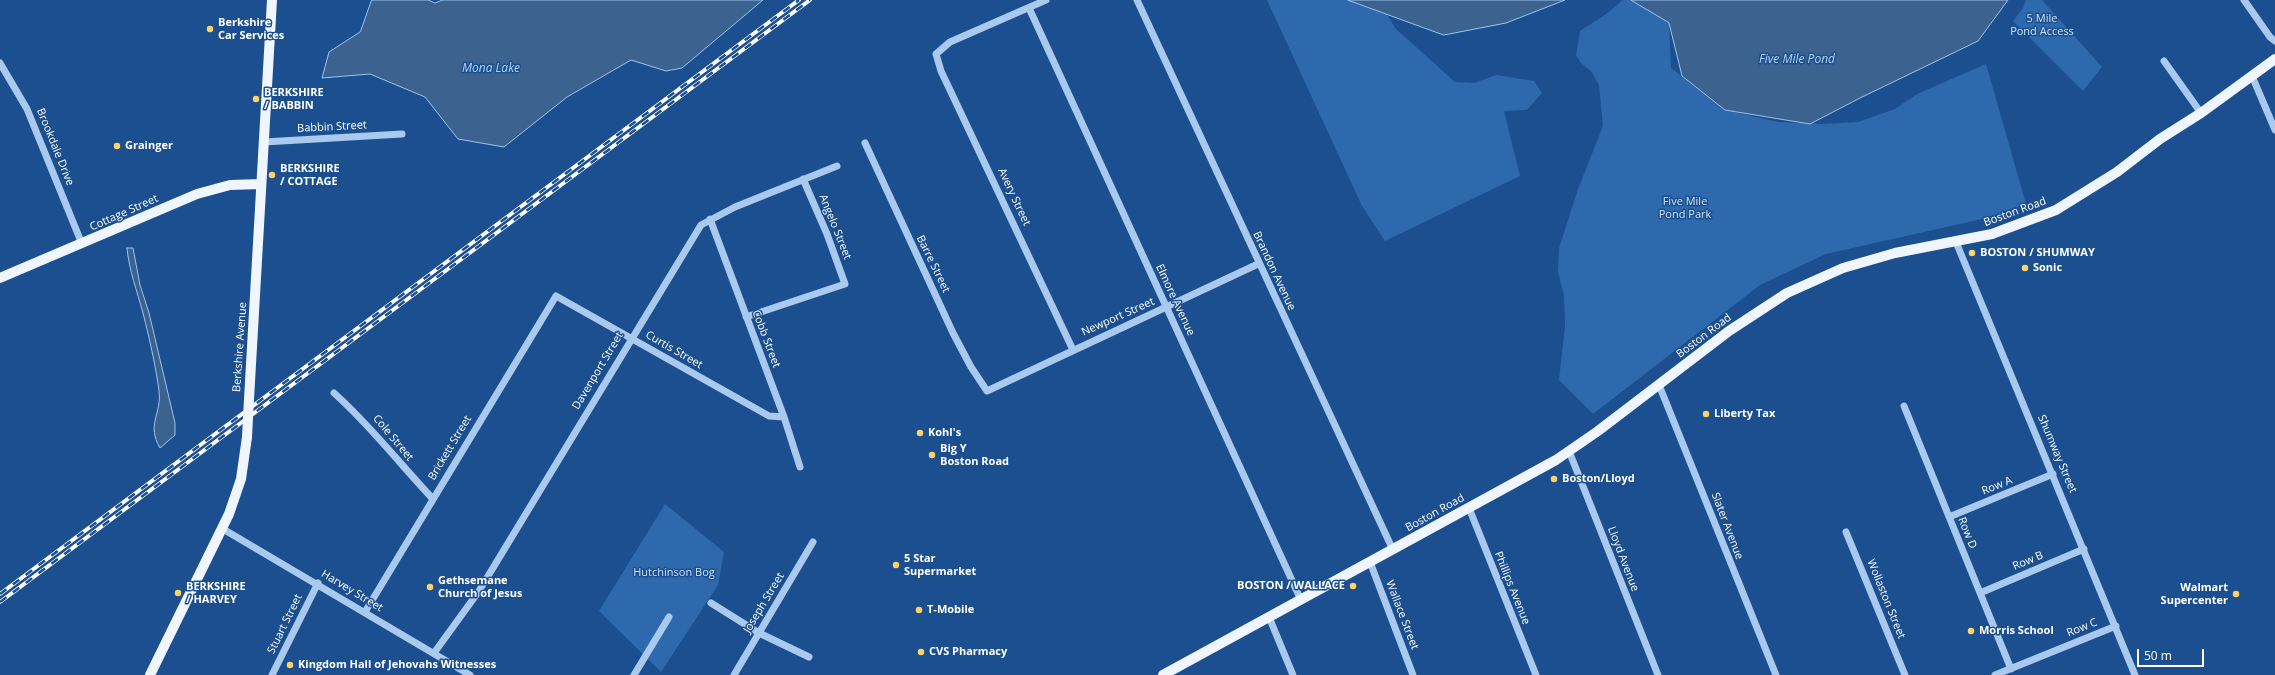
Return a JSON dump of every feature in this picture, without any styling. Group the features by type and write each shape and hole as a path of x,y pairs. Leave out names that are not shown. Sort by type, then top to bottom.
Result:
{"main road":[{"name":"Berkshire Avenue","path":"150,675 223,529 240,479 247,437 272,0"},
{"name":"Boston Road","path":"1163,675 1179,671 1269,617 1469,508 1569,450 1659,385 1755,312 1815,279 1872,259 1998,232 2056,210 2117,172 2160,139 2201,113 2275,59"},
{"name":"Cottage Street","path":"0,278 215,188 230,185 261,184"}],"street":[{"path":"1029,8 1046,0"},
{"name":"Brandon Avenue","path":"1137,0 1258,264 1393,550"},
{"path":"2244,0 2270,37 2275,41"},
{"name":"Avery Street","path":"1029,8 950,42 936,54 941,71 1073,350"},
{"name":"Elmore Avenue","path":"1029,8 1301,600"},
{"path":"2164,62 2201,113"},
{"name":"Brookdale Drive","path":"0,63 27,109 82,244"},
{"path":"2252,76 2275,130"},
{"name":"Babbin Street","path":"264,142 402,134"},
{"name":"Barre Street","path":"865,143 953,333 970,367 987,391"},
{"name":"Davenport Street","path":"434,653 479,591 631,338 701,225 710,219 837,166"},
{"name":"Angelo Street","path":"746,317 845,284 827,234 803,179"},
{"name":"Cobb Street","path":"710,219 784,417 800,467"},
{"name":"Shumway Street","path":"1956,242 2135,675"},
{"name":"Newport Street","path":"987,391 1073,350 1167,308 1258,264"},
{"name":"Curtis Street","path":"556,296 769,416 784,417"},
{"name":"Brickett Street","path":"365,612 432,498 556,296"},
{"name":"Slater Avenue","path":"1659,385 1776,675"},
{"name":"Cole Street","path":"334,393 365,422 398,462 432,498"},
{"name":"Row D","path":"1904,406 2011,668"},
{"name":"Lloyd Avenue","path":"1569,450 1658,675"},
{"name":"Row A","path":"1949,517 2053,474"},
{"name":"Phillips Avenue","path":"1469,508 1536,675"},
{"name":"Harvey Street","path":"223,529 318,583 470,675"},
{"name":"Wollaston Street","path":"1846,532 1905,675"},
{"name":"Joseph Street","path":"734,675 813,542"},
{"name":"Row B","path":"1980,593 2084,550"},
{"name":"Wallace Street","path":"1370,562 1413,675"},
{"name":"Stuart Street","path":"272,675 318,583"},
{"path":"711,603 759,633 809,657"},
{"path":"1269,617 1292,675"},
{"path":"634,675 669,618"},
{"name":"Row C","path":"1995,675 2116,626"}],"green space":[{"path":"1267,0 1378,0 1396,29 1455,82 1474,83 1496,75 1534,81 1542,93 1527,110 1504,111 1520,176 1385,241 1362,206"},
{"name":"Five Mile Pond Park","path":"1622,0 1634,0 1669,23 1671,68 1725,110 1778,122 1822,124 1858,122 1895,109 1917,94 1986,64 2026,204 1982,219 1826,254 1760,285 1593,414 1559,380 1565,326 1564,296 1558,272 1559,248 1578,189 1603,126 1599,85 1591,71 1581,63 1576,55 1580,31 1607,13"},
{"name":"5 Mile Pond Access","path":"2026,0 2042,0 2102,67 2083,91 2013,21 2023,8"},
{"name":"Hutchinson Bog","path":"665,504 724,552 718,585 661,672 599,611"}],"water":[{"name":"Mona Lake","path":"372,0 428,0 435,3 443,0 763,0 682,68 666,71 631,60 567,97 504,147 458,139 425,97 370,74 322,78 329,52 360,32"},
{"path":"1348,0 1565,0 1506,23 1444,35"},
{"name":"Five Mile Pond","path":"1631,0 2008,0 1978,41 1810,124 1725,110 1682,76 1669,23"},
{"path":"127,248 133,248 140,285 149,313 175,423 175,435 160,448 154,432 159,399 158,382 143,313 131,272"}],"railway":[{"path":"0,594 799,0"},
{"path":"0,602 810,0"}],"place":[{"name":"Berkshire Car Services","path":"210,29"},
{"name":"BERKSHIRE / BABBIN","path":"256,99"},
{"name":"Grainger","path":"117,146"},
{"name":"BERKSHIRE / COTTAGE","path":"272,175"},
{"name":"BOSTON / SHUMWAY","path":"1972,253"},
{"name":"Sonic","path":"2025,268"},
{"name":"Liberty Tax","path":"1706,414"},
{"name":"Kohl's","path":"920,433"},
{"name":"Big Y Boston Road","path":"932,455"},
{"name":"Boston/Lloyd","path":"1554,479"},
{"name":"5 Star Supermarket","path":"896,565"},
{"name":"BOSTON / WALLACE","path":"1353,586"},
{"name":"Gethsemane Church of Jesus","path":"430,587"},
{"name":"BERKSHIRE / HARVEY","path":"178,593"},
{"name":"Walmart Supercenter","path":"2236,594"},
{"name":"T-Mobile","path":"919,610"},
{"name":"Morris School","path":"1971,631"},
{"name":"CVS Pharmacy","path":"921,652"},
{"name":"Kingdom Hall of Jehovahs Witnesses","path":"290,665"}]}
